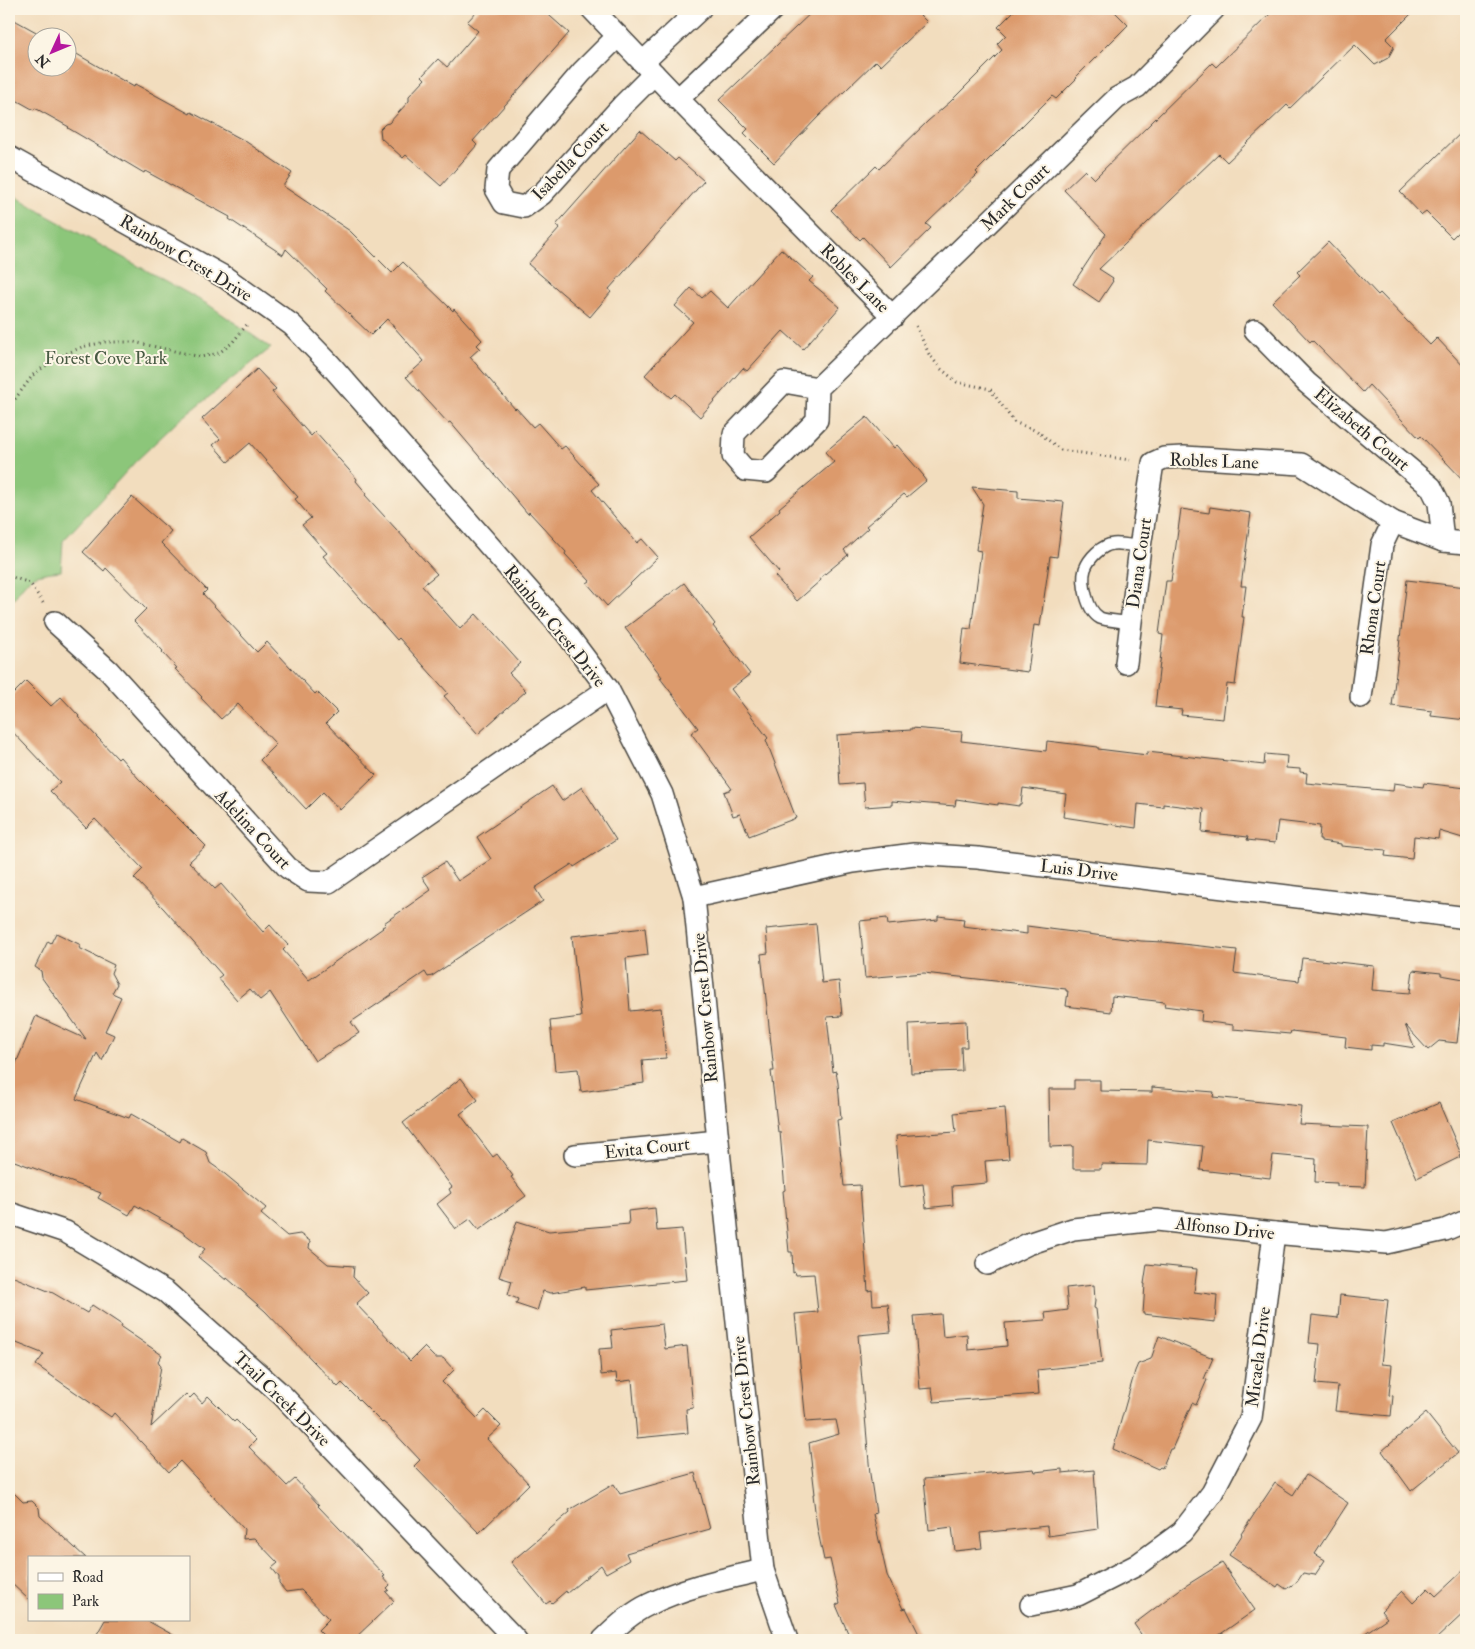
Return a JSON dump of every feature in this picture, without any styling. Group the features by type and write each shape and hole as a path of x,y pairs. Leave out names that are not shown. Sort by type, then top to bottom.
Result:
{"street":[{"name":"Robles Lane","path":"592,9 893,317"},
{"name":"Isabella Court","path":"618,36 582,72 498,170 496,189 504,203 524,207 542,194 700,9"},
{"path":"678,99 773,9"},
{"name":"Mark Court","path":"818,388 1116,98 1137,87 1214,9"},
{"name":"Rainbow Crest Drive","path":"9,157 226,278 292,325 327,361 566,633 608,689 662,794 694,897 762,1570 788,1640"},
{"name":"Elizabeth Court","path":"1255,330 1307,383 1431,487 1439,503 1443,541"},
{"path":"784,382 818,388 817,420 766,472 745,470 733,456 734,434 784,382"},
{"name":"Robles Lane","path":"1153,463 1164,458 1184,457 1301,464 1393,522 1443,541 1466,543"},
{"name":"Diana Court","path":"1126,663 1140,547 1153,463"},
{"name":"Rhona Court","path":"1361,697 1382,545 1393,522"},
{"name":"Adelina Court","path":"56,622 109,671 288,868 308,881 329,882 608,689"},
{"name":"Luis Drive","path":"694,897 853,862 914,854 978,858 1466,919"},
{"name":"Evita Court","path":"575,1155 718,1141"},
{"name":"Trail Creek Drive","path":"9,1213 66,1232 166,1292 282,1395 516,1640"},
{"name":"Alfonso Drive","path":"987,1264 1028,1244 1073,1229 1157,1220 1274,1234 1386,1243 1445,1230 1466,1221"},
{"name":"Micaela Drive","path":"1031,1604 1078,1595 1137,1565 1182,1532 1212,1493 1251,1418 1274,1234"},
{"path":"602,1640 647,1605 693,1587 762,1570"}],"lane":[{"path":"1131,623 1100,618 1092,610 1085,596 1085,569 1094,555 1113,544 1140,547"}],"path":[{"path":"9,407 33,375 56,358 82,347 105,342 134,342 201,357 219,353 241,334 262,303"},
{"name":"Robles Lane","path":"893,317 917,327 929,354 940,368 957,382 990,389 1014,422 1037,430 1062,450 1153,463"},
{"path":"9,576 30,583 56,622"}],"green space":[{"name":"Forest Cove Park","path":"9,192 46,215 209,305 271,348 176,423 135,462 63,541 61,571 44,573 33,577 28,580 14,599 9,601"}],"building":[{"path":"479,9 542,9 569,33 473,141 477,145 441,186 406,155 403,158 381,138 380,129 389,123 409,101 409,96 425,79 422,76 438,59 447,67 478,31 467,22"},
{"path":"815,9 914,9 927,22 881,66 876,61 774,163 744,133 748,129 719,100"},
{"path":"1016,9 1112,9 1128,25 1056,99 1052,96 976,172 978,174 926,224 931,228 891,267 863,237 860,240 831,210 876,166 879,169 1002,50 997,44 1006,35 998,27"},
{"path":"1275,9 1416,9 1386,39 1394,47 1388,58 1375,65 1355,45 1290,108 1287,105 1227,162 1219,154 1099,269 1113,278 1113,281 1099,302 1073,284 1106,234 1064,190 1085,170 1094,179 1212,63 1216,67"},
{"path":"9,17 29,28 28,78 78,78 78,55 134,87 135,84 245,141 292,173 283,186 350,231 392,273 403,262 453,311 454,309 482,340 477,345 480,348 470,357 533,427 538,423 561,449 565,446 599,484 592,490 637,543 642,539 658,557 607,606 587,583 590,581 565,554 566,552 529,512 528,514 450,422 448,423 406,377 424,361 387,319 371,335 325,291 327,289 286,249 283,255 229,219 230,217 145,171 144,173 69,127 9,96"},
{"path":"1466,128 1466,224 1452,238 1426,212 1422,215 1400,192"},
{"path":"640,130 675,161 678,158 704,181 609,289 611,292 590,317 528,264 560,228 556,225"},
{"path":"1328,242 1378,295 1380,293 1430,345 1437,338 1466,369 1466,483 1421,436 1419,438 1369,385 1363,392 1312,340 1310,342 1272,302 1300,275 1297,272"},
{"path":"781,249 813,277 809,281 840,307 803,349 783,331 747,371 743,368 700,417 675,394 671,398 645,375 693,322 675,306 691,288 702,298 710,291 728,308"},
{"path":"257,369 276,389 272,392 311,436 315,432 357,479 356,481 367,494 365,495 437,574 422,586 460,629 476,614 520,663 509,673 526,691 478,734 444,696 448,693 399,638 397,640 323,556 327,553 302,525 311,518 295,499 298,497 250,443 228,462 213,445 220,439 202,419"},
{"path":"867,417 894,448 897,445 924,476 926,481 907,497 904,494 866,526 868,528 844,550 848,555 820,578 821,580 797,601 775,576 779,572 749,537 780,510 779,508 834,462 825,452"},
{"path":"972,487 1018,491 1018,498 1064,502 1057,557 1050,556 1040,626 1034,625 1028,672 960,663 964,628 971,629 981,551 976,550 983,504"},
{"path":"132,497 171,531 161,543 207,590 203,594 253,648 257,652 267,642 315,694 317,692 337,712 326,723 376,775 340,810 323,792 306,809 260,760 276,744 238,704 221,719 175,669 177,668 163,651 134,621 146,609 106,568 104,571 83,552"},
{"path":"1210,507 1251,513 1241,586 1246,586 1235,685 1227,684 1223,719 1181,715 1182,710 1155,707 1163,635 1159,634 1166,581 1171,581 1181,509 1209,513"},
{"path":"1407,580 1466,587 1466,720 1431,716 1432,711 1392,706"},
{"path":"684,583 715,624 713,626 750,674 731,689 768,738 766,740 796,818 749,836 740,814 733,816 724,792 732,789 691,733 698,728 625,628"},
{"path":"26,681 51,706 61,697 118,759 120,757 138,778 206,846 189,862 215,889 221,884 263,932 270,925 288,945 283,950 309,980 383,928 386,925 384,923 431,890 422,877 445,862 458,881 491,859 477,837 552,786 562,801 582,787 616,840 574,867 572,864 535,888 543,901 432,976 428,977 425,972 351,1022 359,1033 315,1061 270,992 260,1000 250,989 237,1000 218,978 222,975 134,878 143,869 95,819 86,828 50,791 60,782 9,728 9,698"},
{"path":"911,728 962,732 961,741 1046,751 1047,741 1147,755 1147,752 1264,765 1265,754 1287,756 1286,768 1300,769 1300,772 1307,773 1306,783 1393,791 1394,783 1423,787 1424,783 1466,788 1466,839 1439,831 1438,839 1414,836 1412,859 1385,856 1386,850 1341,846 1341,844 1321,841 1319,839 1320,826 1278,821 1275,843 1247,840 1248,837 1202,832 1204,809 1163,804 1163,807 1138,804 1136,828 1063,817 1066,794 1023,788 1021,804 1019,806 956,799 955,806 892,801 892,805 865,807 863,783 840,785 837,735 911,730"},
{"path":"938,916 964,919 963,926 1027,934 1027,926 1141,941 1237,950 1234,973 1299,981 1302,958 1374,966 1372,990 1410,993 1413,970 1441,973 1441,975 1464,979 1457,1043 1439,1041 1428,1050 1405,1025 1415,1048 1383,1043 1383,1046 1371,1045 1371,1050 1345,1047 1346,1037 1291,1031 1290,1034 1233,1029 1233,1025 1201,1021 1202,1011 1164,1006 1165,1002 1112,996 1111,1012 1066,1006 1068,991 1066,989 924,973 865,978 860,921 887,918 888,925 938,920"},
{"path":"816,924 822,983 839,981 842,1016 827,1017 833,1072 836,1071 838,1083 841,1119 837,1120 844,1186 860,1185 868,1291 872,1290 873,1305 888,1304 891,1332 858,1335 870,1474 876,1513 873,1514 887,1575 903,1609 906,1608 922,1640 851,1640 836,1605 840,1603 830,1559 824,1560 817,1527 809,1443 839,1434 836,1420 806,1422 795,1314 818,1312 814,1274 796,1275 795,1272 793,1273 792,1252 789,1252 780,1132 778,1132 771,1071 774,1071 761,954 768,953 766,929"},
{"path":"645,928 648,955 626,958 630,1011 661,1008 666,1058 642,1060 644,1083 581,1092 578,1069 555,1071 550,1021 581,1017 572,936"},
{"path":"56,933 81,945 79,948 114,965 111,973 117,984 112,993 121,997 105,1031 114,1035 102,1061 97,1053 76,1099 129,1118 131,1114 180,1142 182,1138 206,1152 210,1163 266,1208 261,1214 287,1236 300,1234 310,1241 309,1248 328,1264 354,1266 353,1277 368,1293 356,1304 410,1361 424,1347 435,1358 443,1358 454,1370 442,1382 477,1418 485,1410 501,1426 487,1439 529,1484 479,1533 414,1466 420,1460 389,1427 382,1423 342,1383 338,1387 265,1311 227,1278 226,1280 198,1257 205,1249 181,1231 135,1205 129,1215 98,1198 101,1193 9,1159 9,1080 36,1016 86,1039 42,978 41,971 35,967 48,941 51,943"},
{"path":"966,1021 967,1047 961,1047 962,1071 911,1073 909,1024"},
{"path":"461,1078 478,1100 460,1114 493,1157 497,1154 513,1176 511,1177 526,1196 479,1230 470,1219 456,1229 437,1204 451,1193 449,1189 452,1187 403,1123"},
{"path":"1074,1080 1100,1080 1100,1091 1152,1092 1152,1087 1214,1092 1213,1097 1301,1106 1299,1124 1368,1127 1365,1187 1337,1186 1337,1183 1315,1182 1316,1159 1273,1155 1270,1178 1200,1170 1203,1146 1148,1140 1147,1165 1101,1164 1101,1169 1073,1169 1073,1146 1050,1147 1049,1089 1074,1089"},
{"path":"1439,1103 1461,1154 1459,1155 1460,1157 1417,1178 1393,1123"},
{"path":"1005,1108 1009,1159 985,1161 987,1183 952,1186 953,1205 926,1208 923,1184 900,1187 896,1136 956,1132 954,1113"},
{"path":"655,1208 657,1231 682,1229 687,1280 585,1290 585,1287 551,1293 543,1291 537,1311 516,1304 518,1299 508,1295 512,1281 499,1277 517,1221 549,1231 629,1224 628,1211"},
{"path":"1147,1264 1197,1269 1194,1292 1217,1295 1215,1322 1143,1314"},
{"path":"9,1275 53,1293 87,1313 92,1305 162,1355 158,1361 161,1366 151,1427 186,1394 190,1398 194,1394 202,1403 208,1396 234,1422 236,1420 256,1440 249,1447 287,1486 295,1479 318,1506 385,1576 383,1577 390,1585 387,1588 389,1590 386,1592 394,1601 353,1640 328,1640 318,1630 329,1619 301,1590 286,1592 279,1584 279,1577 272,1568 278,1563 254,1538 243,1539 244,1529 180,1461 169,1472 114,1413 111,1417 36,1365 44,1354 9,1340"},
{"path":"1094,1285 1094,1308 1096,1309 1102,1363 1037,1370 1039,1394 934,1402 932,1388 920,1389 914,1316 941,1314 943,1337 967,1334 968,1350 1007,1346 1005,1323 1046,1320 1045,1313 1068,1310 1066,1288"},
{"path":"1340,1295 1388,1300 1381,1364 1392,1365 1389,1395 1393,1396 1391,1416 1335,1411 1338,1386 1316,1384 1320,1344 1309,1343 1312,1315 1338,1318"},
{"path":"662,1324 665,1349 687,1346 693,1408 686,1409 688,1433 637,1438 632,1380 617,1382 616,1373 601,1375 599,1349 613,1348 611,1330"},
{"path":"1159,1336 1213,1358 1204,1379 1207,1380 1196,1405 1192,1403 1172,1449 1170,1449 1162,1468 1158,1469 1113,1449 1135,1371 1138,1364 1151,1359"},
{"path":"1426,1413 1458,1453 1411,1491 1382,1451"},
{"path":"1034,1469 1035,1472 1062,1469 1062,1473 1094,1470 1098,1529 1048,1536 1047,1526 980,1533 982,1548 955,1551 952,1527 929,1530 924,1479"},
{"path":"695,1473 710,1529 626,1553 629,1560 606,1573 601,1565 567,1593 566,1591 552,1603 550,1601 546,1604 511,1562 570,1512 569,1510 614,1484 620,1494"},
{"path":"1306,1475 1348,1503 1315,1554 1325,1560 1315,1575 1303,1573 1297,1582 1286,1589 1279,1584 1277,1587 1229,1555 1275,1483 1293,1495"},
{"path":"9,1488 23,1502 32,1501 39,1508 40,1516 84,1556 28,1556 28,1599 9,1581"},
{"path":"1222,1563 1255,1610 1212,1640 1145,1640 1134,1624 1179,1590"},
{"path":"1466,1568 1466,1611 1435,1640 1355,1640 1387,1618 1381,1611 1402,1591 1413,1603 1428,1588 1436,1596"},
{"path":"104,1622 150,1622 182,1640 108,1640 97,1634"}]}
